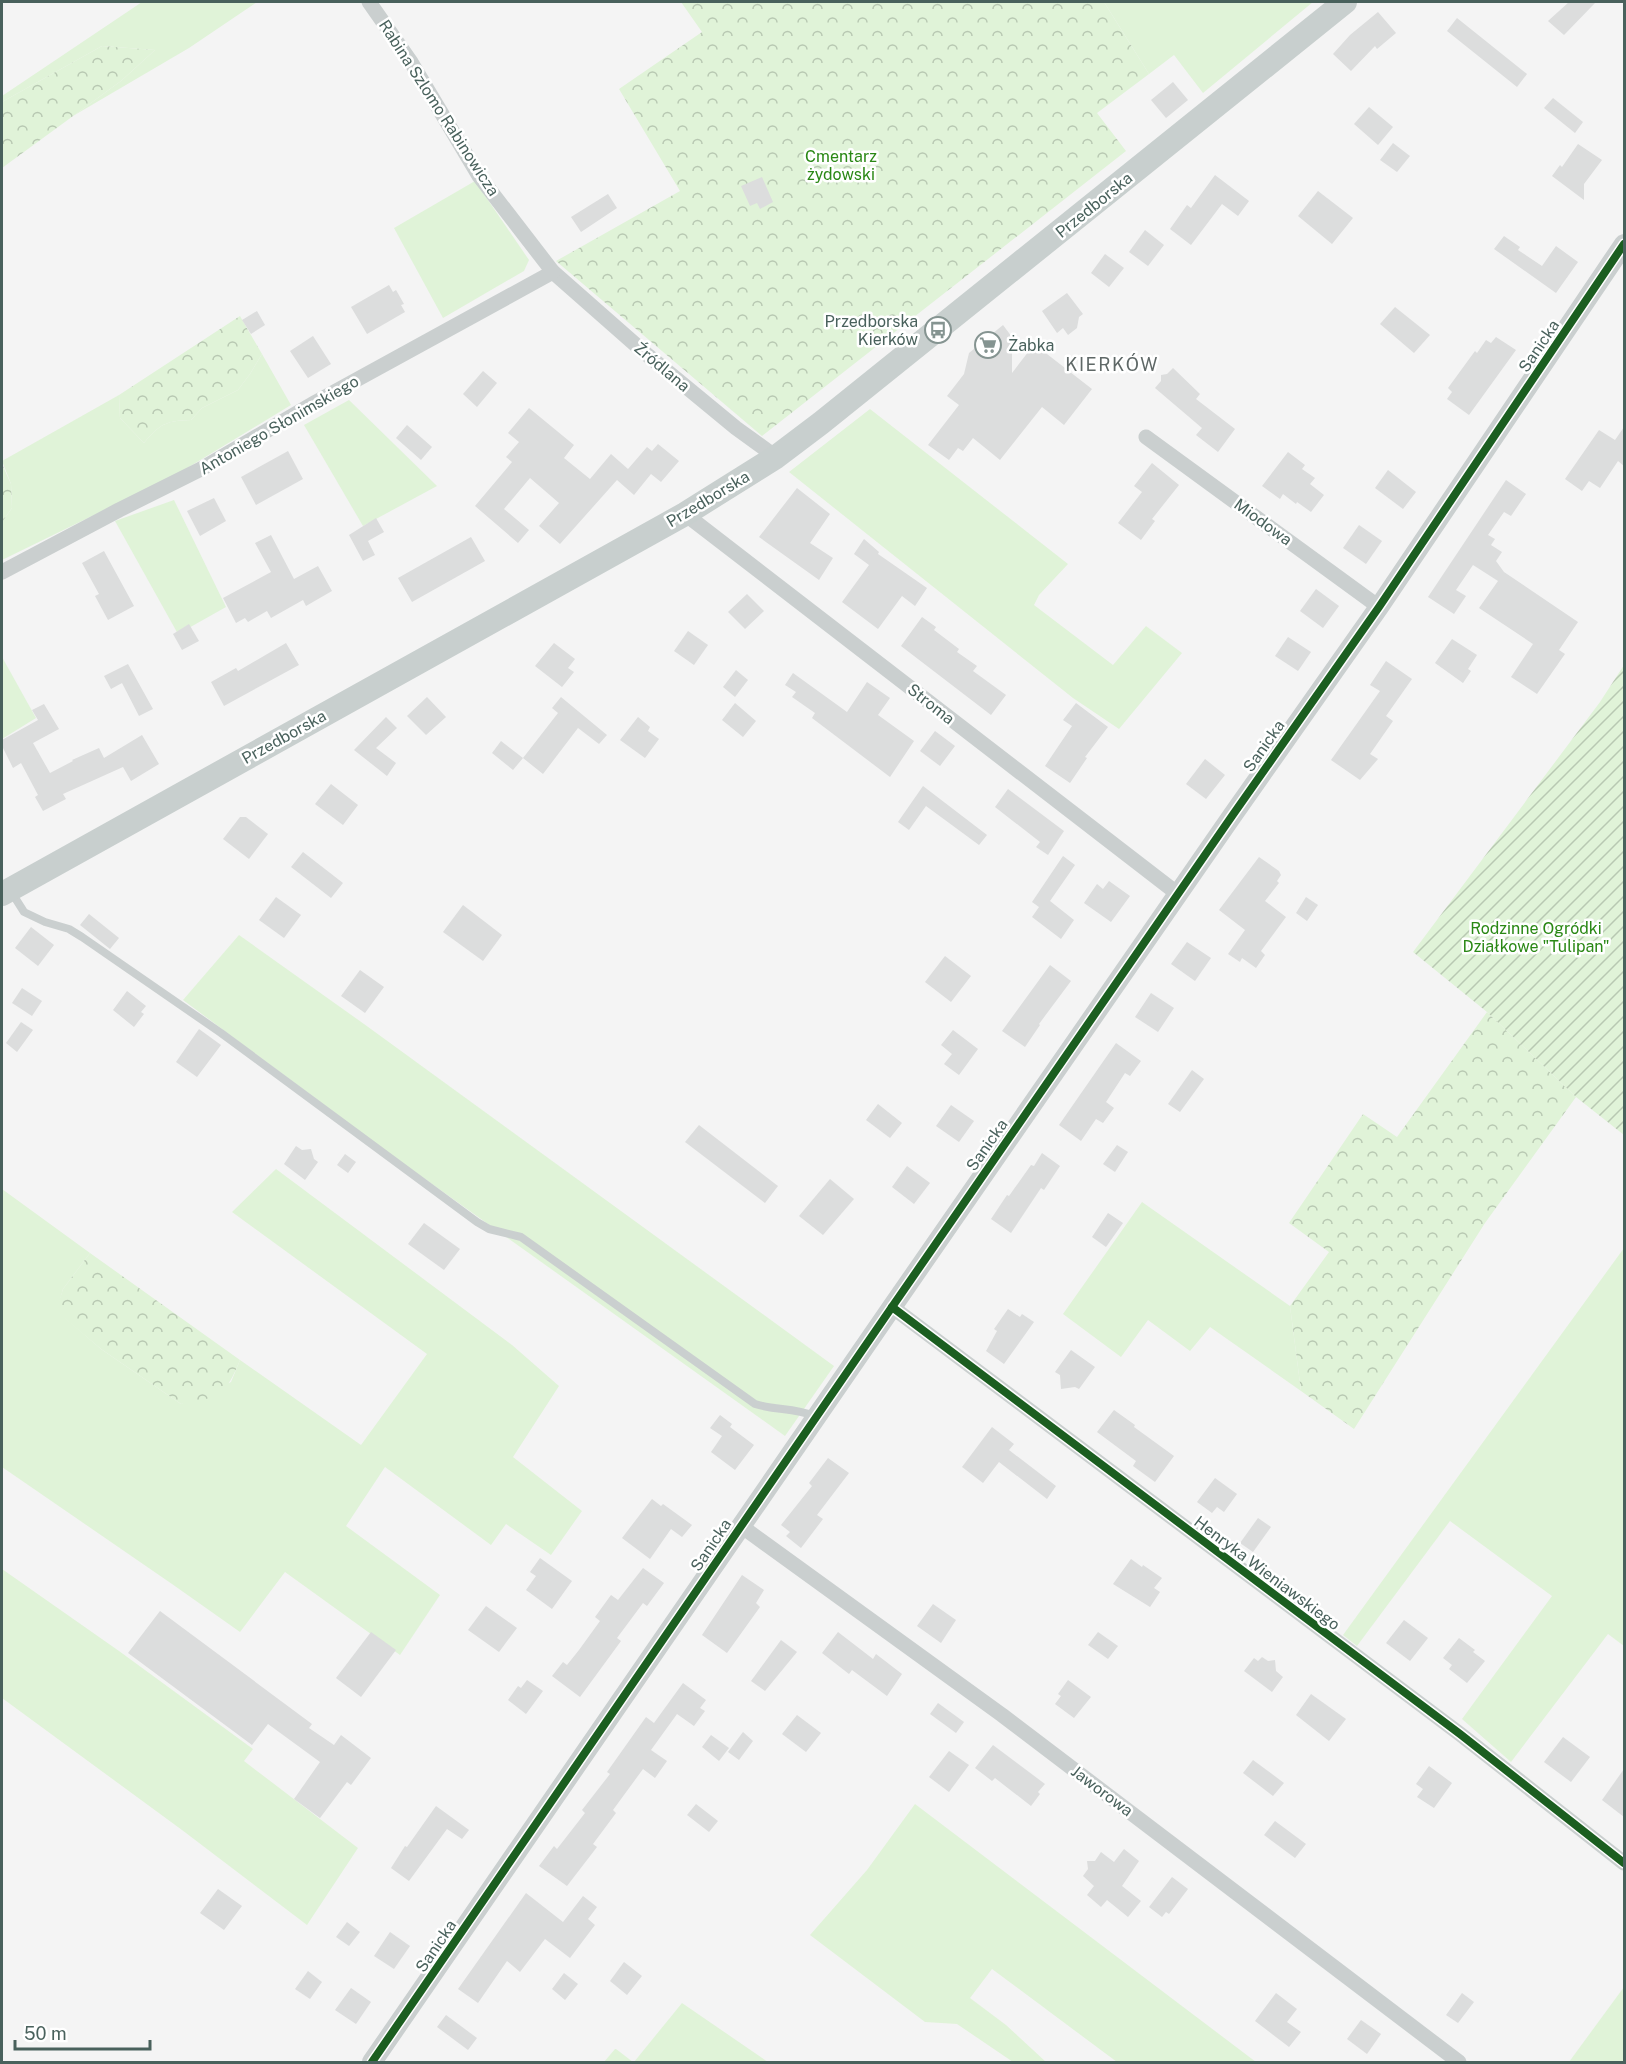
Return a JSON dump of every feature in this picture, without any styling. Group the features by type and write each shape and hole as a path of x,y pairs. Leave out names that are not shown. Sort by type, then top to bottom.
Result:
{"main road":[{"name":"Przedborska","path":"6,892 685,514 776,457 1012,271 1345,2"}],"street":[{"name":"Rabina Szlomo Rabinowicza","path":"369,2 411,62 479,176 553,272"},
{"name":"Sanicka","path":"372,2062 891,1307 1379,607 1624,244"},
{"name":"Źródlana","path":"553,272 645,353 736,428 776,457"},
{"name":"Antoniego Słonimskiego","path":"2,572 201,469 316,402 553,272"},
{"name":"Miodowa","path":"1146,437 1379,607"},
{"name":"Stroma","path":"685,514 1178,894"},
{"name":"Henryka Wieniawskiego","path":"891,1307 1450,1727 1624,1863"},
{"name":"Jaworowa","path":"741,1526 1002,1716 1459,2062"}],"lane":[{"path":"6,892 24,912 45,922 69,929 221,1033 477,1222 489,1229 521,1237 755,1404 771,1409 798,1409 816,1417"}],"green space":[{"path":"142,2 257,2 189,48 73,116 121,81 155,50 102,46 2,102 2,96"},
{"name":"Cmentarz żydowski","path":"681,2 1104,2 1149,74 1097,113 1126,151 762,436 556,261 680,191 619,89 702,32"},
{"path":"1104,2 1313,2 1203,93 1174,55 1149,74"},
{"path":"102,46 155,50 121,81 2,168 2,102"},
{"path":"475,181 529,260 524,271 443,318 394,228"},
{"path":"240,316 262,354 238,390 202,408 191,420 175,421 164,425 144,443 120,418 119,395"},
{"path":"262,354 291,405 174,476 2,560 2,522 12,508 11,484 2,461 119,395 120,418 144,443 164,425 175,421 191,420 202,408 238,390"},
{"path":"349,400 437,486 363,526 304,425"},
{"path":"870,409 1068,564 1039,595 1034,605 1113,665 1146,626 1182,653 1119,729 1073,698 789,472"},
{"path":"2,464 11,484 12,508 2,522"},
{"path":"174,500 226,607 178,634 115,521"},
{"path":"2,657 36,718 2,739"},
{"name":"Rodzinne Ogródki Działkowe \"Tulipan\"","path":"1624,665 1624,1135 1576,1097 1487,1012 1413,952 1600,702"},
{"path":"239,935 834,1366 785,1436 404,1164 183,1000"},
{"path":"1487,1012 1576,1097 1485,1223 1354,1429 1301,1391 1290,1306 1329,1252 1289,1223 1363,1114 1397,1137"},
{"path":"276,1169 512,1345 559,1386 513,1457 582,1511 551,1555 506,1524 491,1545 385,1467 346,1526 440,1595 400,1655 285,1572 240,1632 2,1467 2,1189 90,1253 63,1289 57,1311 101,1349 181,1404 231,1382 240,1360 361,1445 427,1354 232,1212"},
{"path":"1142,1202 1290,1306 1301,1391 1210,1327 1190,1351 1148,1320 1121,1357 1063,1314"},
{"path":"1624,1248 1624,1646 1608,1634 1511,1762 1462,1719 1552,1596 1450,1521 1357,1646 1343,1635"},
{"path":"90,1253 240,1360 225,1388 212,1397 181,1404 101,1349 56,1311 63,1289"},
{"path":"2,1569 253,1749 244,1761 358,1848 307,1925 2,1698"},
{"path":"915,1804 1256,2062 1117,2062 992,1969 970,1998 1006,2025 1046,2062 1013,2062 957,2024 925,2022 810,1935 867,1870"},
{"path":"1624,1987 1624,2062 1569,2062"},
{"path":"682,2003 768,2062 634,2062"},
{"path":"616,2049 633,2062 604,2062"}],"building":[{"path":"1569,2 1596,2 1564,35 1548,21"},
{"path":"1378,12 1396,33 1377,49 1375,46 1351,71 1333,54 1350,35"},
{"path":"1457,18 1527,74 1517,87 1447,31"},
{"path":"1173,82 1188,100 1166,118 1151,100"},
{"path":"1553,98 1583,122 1575,133 1544,108"},
{"path":"1369,107 1393,127 1378,145 1354,124"},
{"path":"1393,143 1410,156 1397,172 1380,160"},
{"path":"1578,144 1602,160 1584,184 1584,200 1552,176 1560,165 1562,167"},
{"path":"1215,175 1249,201 1238,216 1222,204 1191,245 1170,229 1187,205 1191,208"},
{"path":"762,177 773,202 760,209 757,203 750,206 741,186"},
{"path":"1318,191 1353,218 1332,244 1298,216"},
{"path":"608,194 617,208 581,232 571,217"},
{"path":"1145,230 1164,245 1148,266 1129,252"},
{"path":"1504,236 1520,247 1518,250 1542,266 1556,246 1578,262 1556,293 1494,249"},
{"path":"1105,254 1124,268 1109,287 1091,273"},
{"path":"389,285 393,292 396,290 404,304 401,305 405,312 367,334 351,307"},
{"path":"1067,293 1083,314 1079,317 1077,328 1068,335 1063,328 1057,333 1042,311"},
{"path":"1395,307 1430,335 1414,353 1380,324"},
{"path":"257,311 265,325 251,334 242,320"},
{"path":"1003,325 1012,337 1012,373 1032,347 1038,347 1092,389 1064,425 1042,407 1000,460 973,438 963,451 958,448 949,460 928,445 959,405 947,396 964,374 969,353"},
{"path":"313,336 331,364 308,378 290,351"},
{"path":"1496,337 1516,350 1469,415 1447,399 1452,392 1448,388 1475,351 1477,353 1486,340 1491,343"},
{"path":"1173,368 1200,394 1196,399 1235,429 1218,452 1196,435 1202,428 1155,388 1161,381 1161,375 1167,374"},
{"path":"483,371 497,383 477,407 463,394"},
{"path":"529,408 574,445 564,458 590,479 611,454 628,469 647,447 652,451 658,444 679,461 661,482 651,474 634,495 617,480 560,544 539,526 559,503 530,478 504,509 529,530 518,543 475,506 512,462 506,457 519,442 508,433"},
{"path":"407,425 432,447 421,460 396,438"},
{"path":"1624,427 1624,466 1618,461 1600,488 1589,481 1582,491 1565,479 1599,430 1615,440"},
{"path":"288,451 303,479 256,505 241,477"},
{"path":"1288,452 1305,465 1302,469 1315,478 1310,484 1324,495 1311,512 1283,494 1280,499 1262,486"},
{"path":"1152,463 1179,485 1152,519 1155,521 1141,540 1118,523 1142,492 1134,486"},
{"path":"1388,470 1416,492 1403,509 1375,488"},
{"path":"1506,480 1526,494 1511,516 1504,512 1488,535 1495,539 1491,545 1502,552 1496,561 1504,572 1578,622 1559,650 1565,654 1537,694 1511,677 1533,644 1479,608 1498,581 1473,565 1456,590 1466,596 1454,614 1428,597"},
{"path":"797,488 830,514 810,543 833,558 819,580 759,537"},
{"path":"214,498 226,521 200,536 187,511"},
{"path":"376,518 384,532 368,541 375,555 363,561 349,535"},
{"path":"1359,525 1382,541 1366,564 1343,548"},
{"path":"271,535 294,579 318,566 332,591 306,606 303,600 271,618 267,611 248,622 245,618 236,623 223,598 271,572 255,543"},
{"path":"471,537 485,561 412,602 398,578"},
{"path":"864,539 879,552 878,554 927,588 915,606 902,596 878,629 842,602 869,565 854,554"},
{"path":"104,551 134,606 108,620 95,596 99,594 82,563"},
{"path":"1316,589 1339,606 1323,628 1300,611"},
{"path":"747,594 764,611 745,629 728,612"},
{"path":"922,617 936,627 934,630 959,649 957,652 977,666 973,671 1006,695 991,715 901,646"},
{"path":"189,624 199,641 182,650 173,634"},
{"path":"688,631 708,645 694,665 674,651"},
{"path":"1288,637 1311,652 1298,671 1275,656"},
{"path":"1452,639 1477,655 1463,683 1435,663"},
{"path":"286,643 299,665 224,706 211,682 236,668 238,671"},
{"path":"554,643 575,659 568,668 574,672 562,687 535,666"},
{"path":"1386,661 1412,679 1386,716 1393,721 1370,754 1378,759 1360,780 1331,760 1380,691 1370,685"},
{"path":"128,664 153,709 139,716 122,683 111,689 104,676"},
{"path":"736,670 748,680 735,697 723,687"},
{"path":"793,673 847,712 867,682 890,698 878,715 914,741 890,777 812,718 815,713 792,697 796,692 785,685"},
{"path":"427,697 446,717 426,735 407,716"},
{"path":"561,697 607,735 599,744 578,728 543,774 523,758 558,713 552,708"},
{"path":"735,703 756,721 743,737 722,720"},
{"path":"1076,703 1108,727 1085,757 1087,758 1070,783 1045,766 1072,726 1063,720"},
{"path":"44,704 59,729 33,743 50,773 99,748 104,758 142,735 159,764 131,781 123,767 63,794 66,799 43,811 35,797 38,795 21,763 13,768 2,746 2,740 38,720 32,710"},
{"path":"386,717 397,728 376,748 396,763 387,776 354,750"},
{"path":"638,717 650,727 648,731 659,739 645,758 620,740"},
{"path":"935,731 955,746 940,766 920,751"},
{"path":"501,741 523,758 513,770 492,753"},
{"path":"1205,759 1225,775 1206,799 1186,784"},
{"path":"331,784 358,805 343,825 315,804"},
{"path":"923,786 987,835 979,845 926,806 909,830 898,822"},
{"path":"1008,789 1064,831 1048,855 1036,847 1040,842 995,807"},
{"path":"240,817 246,817 268,834 249,859 223,839"},
{"path":"303,852 343,883 331,898 291,867"},
{"path":"1063,856 1075,865 1050,901 1074,920 1061,939 1032,917 1039,907 1032,902"},
{"path":"1259,857 1279,871 1281,875 1277,881 1279,883 1265,901 1286,917 1261,951 1265,955 1256,968 1242,958 1240,962 1228,954 1245,930 1219,910"},
{"path":"1109,881 1130,896 1111,922 1084,903 1097,884 1103,889"},
{"path":"276,897 301,915 284,938 259,920"},
{"path":"1306,897 1318,905 1307,921 1296,913"},
{"path":"463,905 502,935 483,961 443,932"},
{"path":"89,914 119,938 110,949 80,925"},
{"path":"31,927 54,945 38,966 15,948"},
{"path":"1187,942 1211,958 1195,981 1171,964"},
{"path":"945,956 971,976 951,1002 925,982"},
{"path":"1050,965 1071,981 1025,1047 1002,1031"},
{"path":"360,970 384,987 365,1013 341,996"},
{"path":"22,988 42,1001 32,1016 12,1003"},
{"path":"127,991 146,1006 141,1012 144,1014 134,1027 113,1010"},
{"path":"1151,993 1174,1008 1158,1032 1135,1017"},
{"path":"21,1022 33,1030 17,1052 6,1043"},
{"path":"199,1029 221,1045 197,1077 176,1062"},
{"path":"953,1030 978,1049 959,1075 944,1064 952,1054 941,1045"},
{"path":"1116,1043 1141,1061 1130,1076 1125,1073 1106,1102 1114,1108 1103,1123 1096,1119 1081,1141 1059,1125"},
{"path":"1192,1070 1204,1079 1180,1112 1168,1104"},
{"path":"878,1104 902,1123 890,1138 866,1120"},
{"path":"951,1105 974,1121 959,1142 936,1126"},
{"path":"699,1125 778,1186 765,1203 685,1142"},
{"path":"1117,1145 1128,1152 1115,1172 1103,1164"},
{"path":"296,1146 302,1150 311,1149 314,1159 318,1162 305,1180 284,1164"},
{"path":"1042,1153 1060,1166 1044,1190 1041,1188 1011,1233 991,1219 1007,1195 1009,1196 1031,1165 1034,1166"},
{"path":"345,1154 356,1162 348,1173 337,1165"},
{"path":"907,1166 930,1183 914,1204 892,1187"},
{"path":"830,1179 854,1199 823,1235 799,1216"},
{"path":"1108,1213 1123,1223 1106,1247 1092,1237"},
{"path":"424,1223 460,1249 444,1270 408,1244"},
{"path":"1008,1309 1034,1322 1004,1364 986,1351 997,1331 994,1329"},
{"path":"1071,1350 1095,1367 1079,1389 1075,1387 1061,1389 1060,1375 1055,1372"},
{"path":"1114,1410 1174,1456 1155,1482 1133,1466 1136,1461 1097,1432"},
{"path":"720,1415 732,1424 730,1427 754,1445 735,1470 711,1452 722,1436 710,1428"},
{"path":"992,1427 1014,1444 1009,1450 1056,1486 1047,1499 999,1462 983,1483 962,1467"},
{"path":"828,1458 849,1473 817,1515 823,1519 801,1548 786,1536 790,1532 781,1525 812,1486 809,1483"},
{"path":"1215,1478 1237,1494 1224,1512 1217,1507 1212,1513 1197,1502"},
{"path":"652,1499 661,1506 663,1504 692,1525 682,1537 671,1529 650,1559 622,1538"},
{"path":"1258,1518 1271,1527 1253,1552 1240,1543"},
{"path":"540,1558 572,1581 552,1609 526,1590 536,1576 530,1572"},
{"path":"1131,1559 1162,1578 1154,1588 1160,1592 1150,1607 1113,1584"},
{"path":"643,1568 664,1583 647,1606 643,1603 617,1638 621,1641 580,1697 552,1676 563,1662 567,1665 579,1650 600,1621 595,1617 611,1595 618,1600"},
{"path":"742,1575 764,1590 756,1603 760,1607 727,1653 702,1635"},
{"path":"933,1604 956,1620 941,1643 917,1626"},
{"path":"486,1606 517,1628 499,1652 468,1630"},
{"path":"160,1611 312,1724 309,1728 334,1745 341,1735 371,1758 351,1785 347,1782 320,1818 294,1799 320,1762 268,1724 252,1745 128,1653"},
{"path":"1404,1620 1428,1638 1410,1661 1386,1643"},
{"path":"371,1632 396,1650 361,1697 336,1678"},
{"path":"838,1632 873,1659 876,1654 902,1674 887,1696 852,1670 849,1674 822,1653"},
{"path":"1098,1632 1118,1646 1108,1659 1088,1645"},
{"path":"1459,1638 1485,1661 1467,1683 1449,1669 1452,1665 1443,1658"},
{"path":"781,1640 797,1652 765,1691 751,1681"},
{"path":"1262,1657 1268,1661 1275,1660 1276,1671 1283,1677 1272,1692 1244,1671 1254,1658 1258,1661"},
{"path":"527,1680 543,1691 526,1714 508,1700 518,1686 521,1688"},
{"path":"1068,1680 1091,1697 1074,1718 1055,1704 1061,1696 1058,1694"},
{"path":"683,1683 706,1700 700,1708 705,1711 694,1726 677,1714 651,1750 667,1761 655,1778 643,1769 613,1810 616,1813 593,1844 597,1847 567,1886 539,1866 554,1846 557,1849 585,1813 582,1810 610,1774 607,1772 646,1717 654,1723"},
{"path":"1311,1694 1346,1719 1329,1741 1296,1715"},
{"path":"938,1703 964,1722 956,1733 930,1714"},
{"path":"797,1715 821,1733 806,1752 782,1734"},
{"path":"743,1732 753,1741 739,1760 728,1752"},
{"path":"711,1735 729,1748 719,1761 702,1747"},
{"path":"1563,1737 1590,1757 1571,1782 1544,1762"},
{"path":"993,1745 1045,1784 1031,1806 995,1778 992,1781 975,1768"},
{"path":"949,1751 969,1765 949,1792 929,1777"},
{"path":"1253,1760 1284,1783 1273,1796 1243,1773"},
{"path":"1429,1766 1452,1783 1434,1808 1417,1797 1423,1789 1416,1784"},
{"path":"1624,1769 1624,1817 1602,1800"},
{"path":"696,1804 718,1821 709,1832 687,1815"},
{"path":"436,1806 469,1830 462,1839 447,1829 409,1881 391,1868"},
{"path":"1275,1821 1306,1844 1295,1858 1264,1835"},
{"path":"1124,1849 1139,1861 1122,1886 1141,1901 1128,1917 1107,1900 1101,1907 1087,1895 1094,1886 1083,1876 1088,1869 1087,1861 1095,1861 1101,1852 1114,1862"},
{"path":"1172,1877 1188,1889 1169,1914 1166,1912 1162,1917 1149,1907"},
{"path":"218,1889 242,1906 224,1930 200,1913"},
{"path":"526,1893 563,1922 583,1896 597,1907 588,1919 595,1925 570,1958 545,1939 520,1972 507,1961 478,2003 458,1989"},
{"path":"347,1922 360,1932 349,1946 336,1937"},
{"path":"390,1932 410,1946 394,1969 374,1956"},
{"path":"624,1962 642,1976 627,1995 610,1981"},
{"path":"308,1971 322,1982 310,1999 295,1989"},
{"path":"564,1973 578,1984 565,2000 552,1989"},
{"path":"351,1988 371,2002 356,2024 335,2010"},
{"path":"1276,1993 1297,2009 1287,2022 1301,2032 1289,2047 1255,2021"},
{"path":"1462,1993 1474,2002 1458,2023 1446,2015"},
{"path":"446,2015 477,2038 468,2050 437,2027"},
{"path":"1361,2020 1381,2034 1367,2054 1347,2039"}],"cycle path":[{"path":"372,2062 892,1307 1379,607 1624,244"},
{"path":"892,1307 1460,1734 1624,1863"}],"place":[{"name":"Przedborska Kierków","path":"938,330"},
{"name":"Żabka","path":"988,345"}],"district":[{"name":"KIERKÓW","path":"1112,364"}]}
